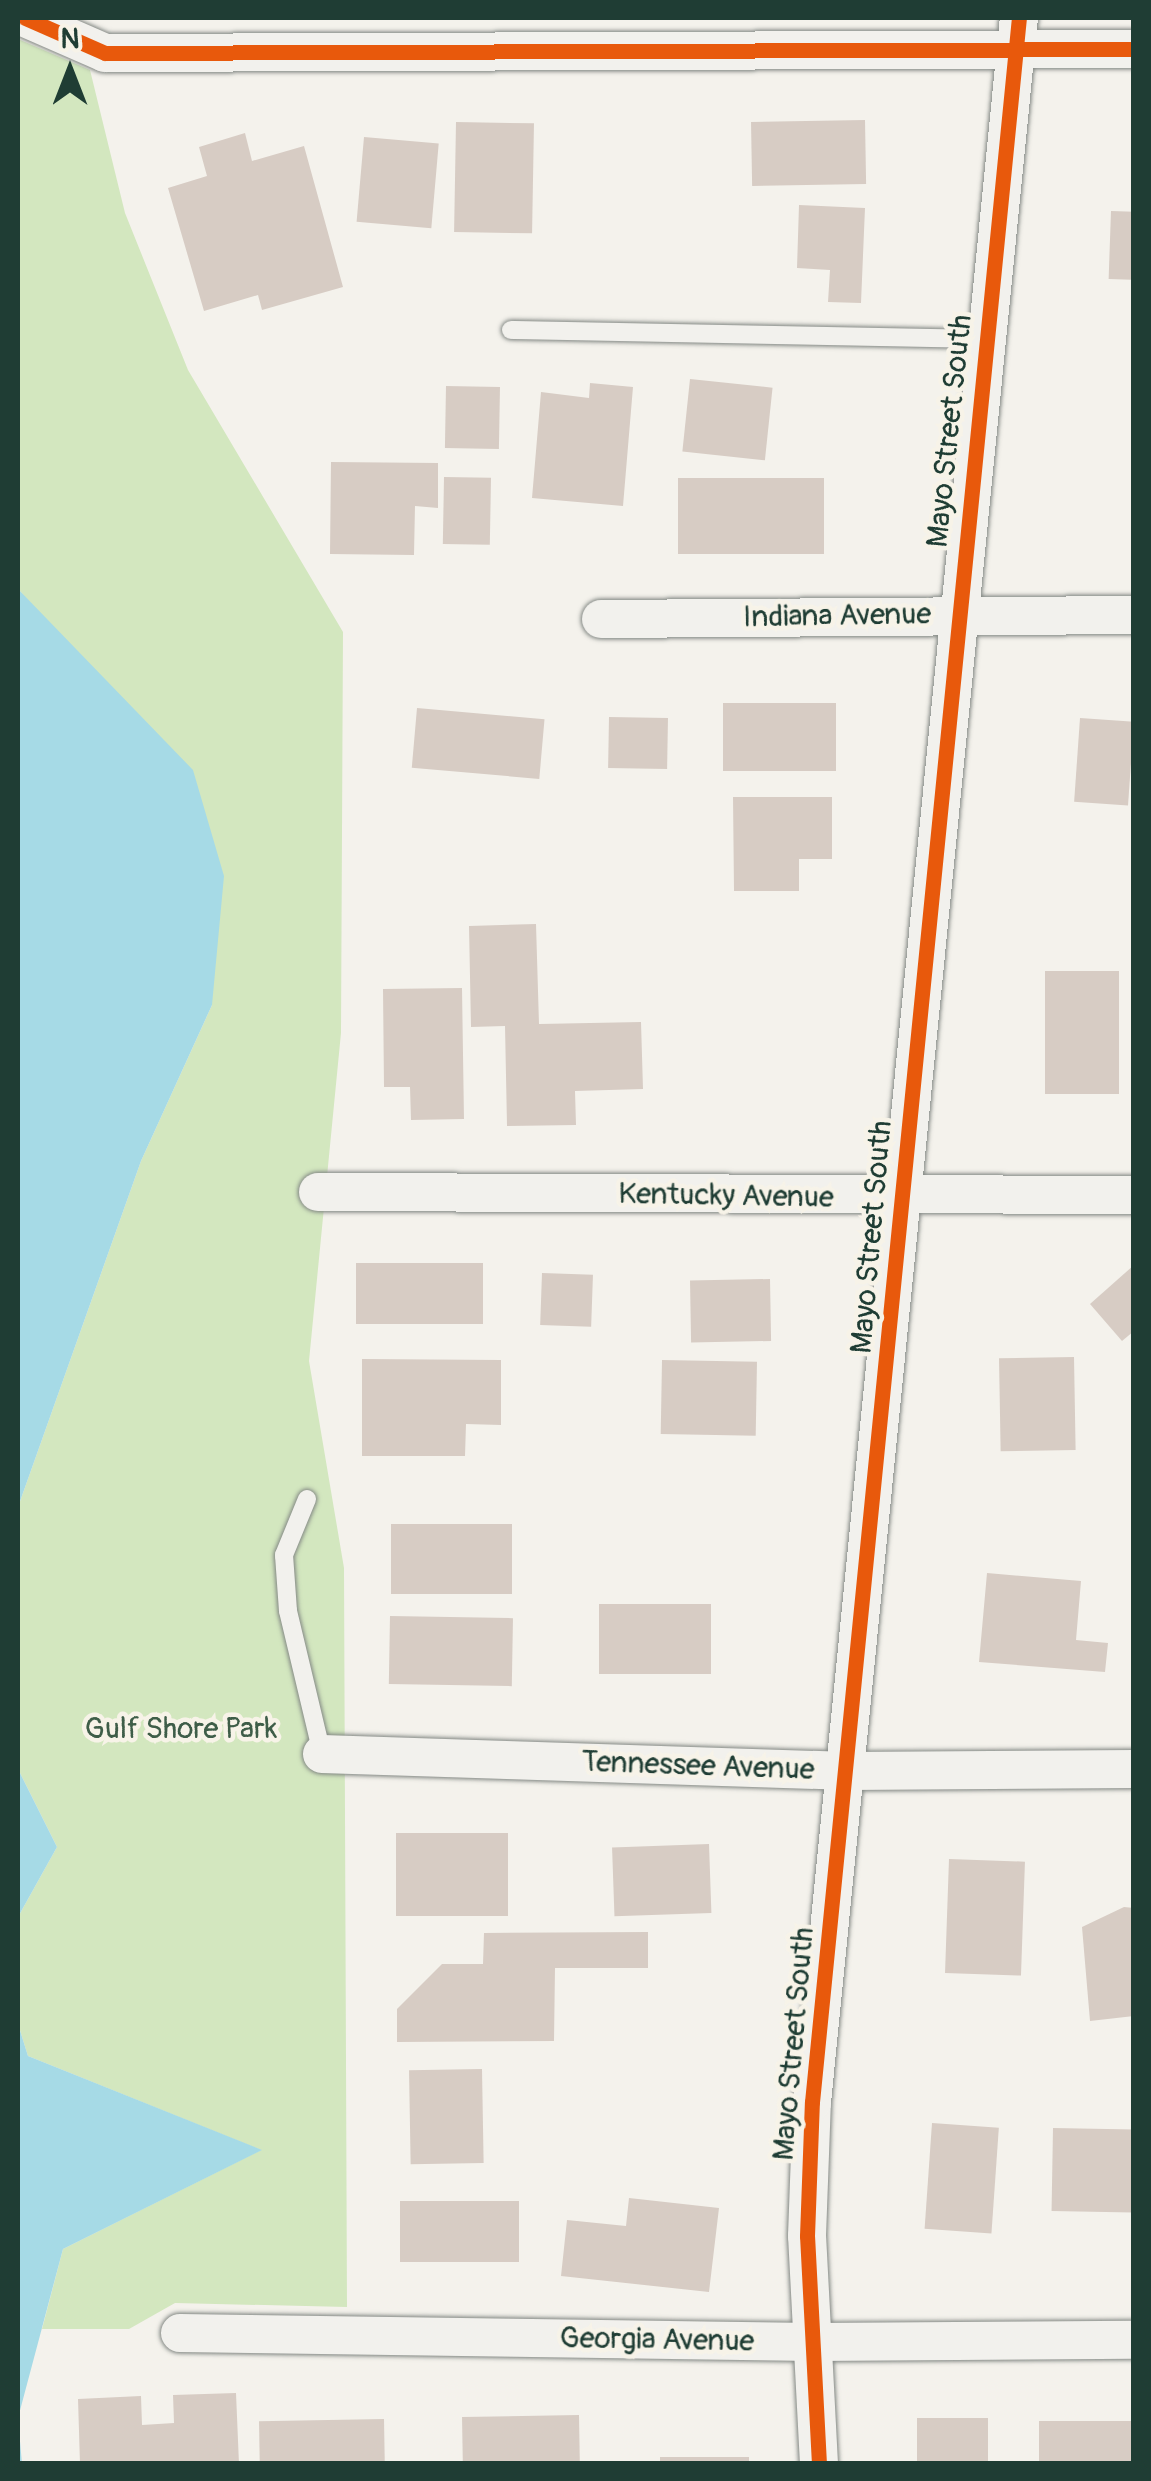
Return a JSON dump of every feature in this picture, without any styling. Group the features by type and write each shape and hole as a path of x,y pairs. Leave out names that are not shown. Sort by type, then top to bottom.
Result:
{"street":[{"path":"27,21 106,52 1018,33 1134,49"},
{"name":"Mayo Street South","path":"819,2464 808,2236 812,2102 849,1771 1018,33"},
{"name":"Indiana Avenue","path":"601,619 1134,615"},
{"name":"Kentucky Avenue","path":"318,1192 903,1198 1134,1196"},
{"name":"Tennessee Avenue","path":"322,1754 849,1771 1134,1769"},
{"name":"Georgia Avenue","path":"180,2333 814,2342 1134,2340"}],"lane":[{"path":"511,330 986,339"},
{"path":"307,1499 284,1555 285,1574 288,1611 322,1754"}],"green space":[{"name":"Gulf Shore Park","path":"18,39 90,70 125,213 188,370 343,632 341,1033 309,1361 344,1568 347,2307 175,2303 129,2329 42,2329 63,2249 261,2150 28,2056 18,2024 18,1917 57,1847 18,1769 18,1507 141,1161 212,1005 72,649 18,589"}],"water":[{"path":"18,589 193,770 224,876 212,1005 141,1161 18,1507"},
{"path":"18,1769 57,1847 18,1917"},
{"path":"18,2024 28,2056 262,2150 63,2249 18,2418"},
{"path":"18,2418 22,2464 18,2463"}],"building":[{"path":"865,120 866,184 752,186 751,122"},
{"path":"456,122 534,123 532,233 454,232"},
{"path":"245,133 252,161 304,146 343,287 262,310 258,295 204,311 168,188 207,176 199,147"},
{"path":"364,137 439,144 431,228 357,222"},
{"path":"799,205 865,208 861,303 828,302 830,270 797,268"},
{"path":"1111,211 1134,212 1132,280 1109,279"},
{"path":"690,379 773,388 765,460 682,452"},
{"path":"590,383 633,387 623,506 532,498 541,392 589,398"},
{"path":"446,386 500,387 499,449 445,448"},
{"path":"331,462 438,463 438,508 415,506 414,555 330,554"},
{"path":"444,477 491,478 490,545 443,544"},
{"path":"678,478 824,478 824,554 678,554"},
{"path":"723,703 836,703 836,771 723,771"},
{"path":"417,708 545,719 539,779 412,768"},
{"path":"609,717 668,718 667,769 608,768"},
{"path":"1080,718 1134,722 1128,806 1074,802"},
{"path":"733,797 832,797 832,859 799,859 799,891 734,891"},
{"path":"536,924 539,1024 641,1022 643,1089 575,1091 576,1125 507,1126 505,1026 471,1027 469,926"},
{"path":"1045,971 1119,971 1119,1094 1045,1094"},
{"path":"462,988 464,1119 411,1120 410,1087 384,1087 383,989"},
{"path":"356,1263 483,1263 483,1324 356,1324"},
{"path":"1134,1265 1134,1331 1122,1341 1090,1304"},
{"path":"542,1273 593,1275 591,1327 540,1325"},
{"path":"770,1279 771,1341 691,1342 690,1280"},
{"path":"1074,1357 1076,1450 1001,1451 999,1358"},
{"path":"362,1359 501,1360 501,1425 466,1424 465,1456 362,1456"},
{"path":"662,1360 757,1362 756,1436 661,1434"},
{"path":"391,1524 512,1524 512,1594 391,1594"},
{"path":"987,1573 1081,1581 1076,1640 1108,1643 1105,1672 979,1662"},
{"path":"599,1604 711,1604 711,1674 599,1674"},
{"path":"390,1616 513,1618 512,1686 389,1684"},
{"path":"396,1833 508,1833 508,1916 396,1916"},
{"path":"709,1844 711,1913 614,1916 612,1847"},
{"path":"949,1859 1025,1862 1021,1976 945,1973"},
{"path":"1124,1907 1134,1908 1134,2016 1090,2021 1082,1927"},
{"path":"648,1932 648,1968 555,1968 554,2041 397,2042 397,2009 442,1964 483,1964 484,1933"},
{"path":"482,2069 484,2163 411,2164 409,2070"},
{"path":"932,2123 999,2128 991,2233 925,2229"},
{"path":"1053,2128 1134,2129 1133,2212 1052,2211"},
{"path":"629,2198 719,2208 709,2292 561,2276 567,2220 626,2226"},
{"path":"400,2201 519,2201 519,2262 400,2262"},
{"path":"236,2393 239,2464 80,2464 78,2399 141,2396 142,2425 174,2423 173,2395"},
{"path":"579,2415 580,2464 463,2464 462,2417"},
{"path":"917,2418 988,2418 988,2464 917,2464"},
{"path":"384,2419 385,2464 260,2464 259,2421"},
{"path":"1039,2421 1134,2421 1134,2464 1039,2464"},
{"path":"660,2457 749,2457 749,2464 660,2464"}],"cycle path":[{"path":"25,18 105,53 1134,49"},
{"path":"819,2464 807,2236 812,2102 1019,18"}]}
